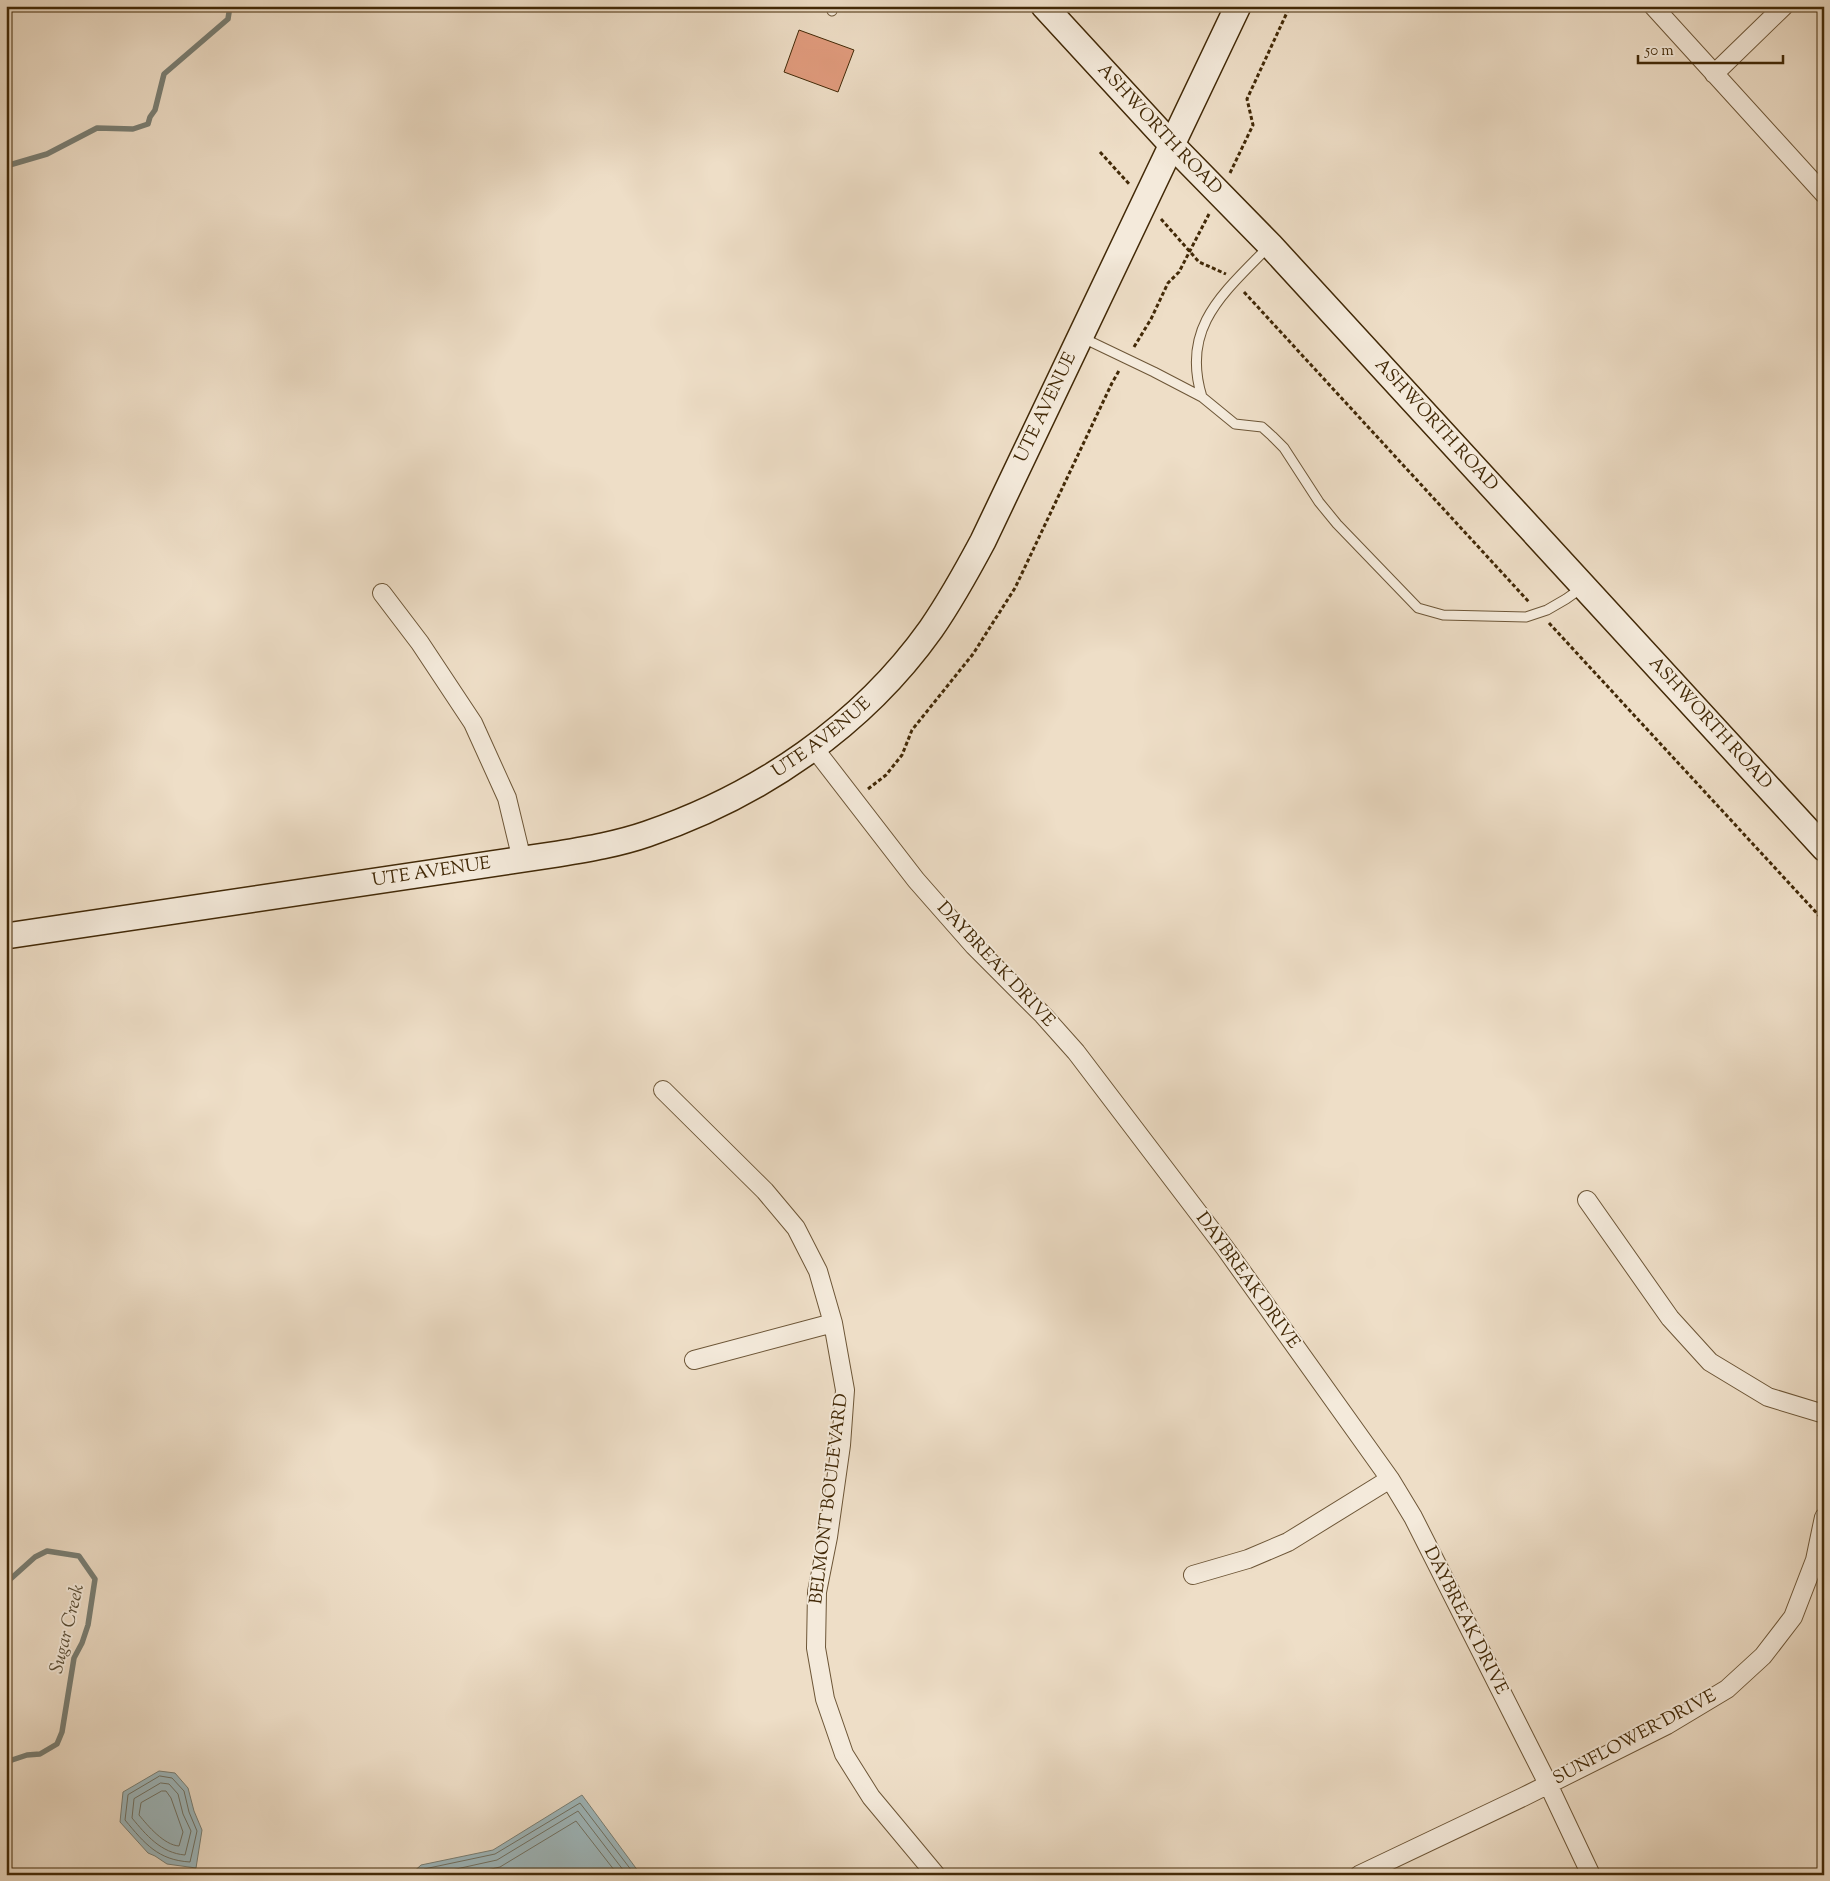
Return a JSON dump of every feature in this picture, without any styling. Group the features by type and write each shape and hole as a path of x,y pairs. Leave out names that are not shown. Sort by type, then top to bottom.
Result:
{"main road":[{"name":"ASHWORTH ROAD","path":"1044,6 1172,144 1270,245 1824,848"},
{"name":"UTE AVENUE","path":"6,936 522,860 602,846 645,835 728,801 767,780 814,748 872,698 930,630 955,593 983,541 1238,6"}],"street":[{"path":"1652,6 1824,194"},
{"path":"1714,74 1784,6"},
{"path":"382,593 420,643 473,723 507,798 522,860"},
{"name":"DAYBREAK DRIVE","path":"814,748 916,880 967,939 1043,1015 1076,1052 1225,1248 1390,1479 1413,1518 1548,1784 1591,1875"},
{"name":"BELMONT BOULEVARD","path":"663,1090 765,1191 796,1228 818,1271 833,1323 845,1390 828,1538 816,1592 816,1648 824,1691 844,1754 871,1797 936,1875"},
{"path":"1587,1200 1670,1318 1710,1362 1768,1397 1824,1414"},
{"path":"694,1360 833,1323"},
{"path":"1193,1576 1248,1559 1288,1542 1390,1479"},
{"name":"SUNFLOWER DRIVE","path":"1359,1875 1548,1784 1684,1715 1727,1689 1763,1656 1793,1617 1816,1560 1824,1517"}],"lane":[{"path":"1202,397 1196,364 1201,333 1212,308 1270,245"},
{"path":"1080,336 1202,397 1236,424 1262,427 1284,448 1319,502 1337,524 1418,608 1443,615 1526,617 1566,600 1584,586"}],"path":[{"path":"854,800 886,775 902,755 912,730 973,654 1015,588 1112,384 1151,319 1168,283 1179,272 1220,194 1253,125 1247,99 1290,6"},
{"path":"1100,152 1199,262 1228,275 1235,282 1824,921"}],"water":[{"path":"159,1771 175,1773 188,1788 194,1811 202,1830 196,1868 167,1864 148,1853 120,1822 123,1792"},
{"path":"582,1795 641,1875 410,1875 421,1865 493,1850"}],"building":[{"path":"799,30 854,50 838,92 784,72"}],"waterway":[{"name":"Sugar Creek","path":"6,166 47,154 97,128 133,129 148,124 155,110 164,74 228,19 230,6"},
{"name":"Sugar Creek","path":"6,1583 35,1557 47,1551 79,1556 95,1579 88,1625 82,1643 74,1658 62,1732 57,1744 40,1754 27,1755 6,1761"}]}
